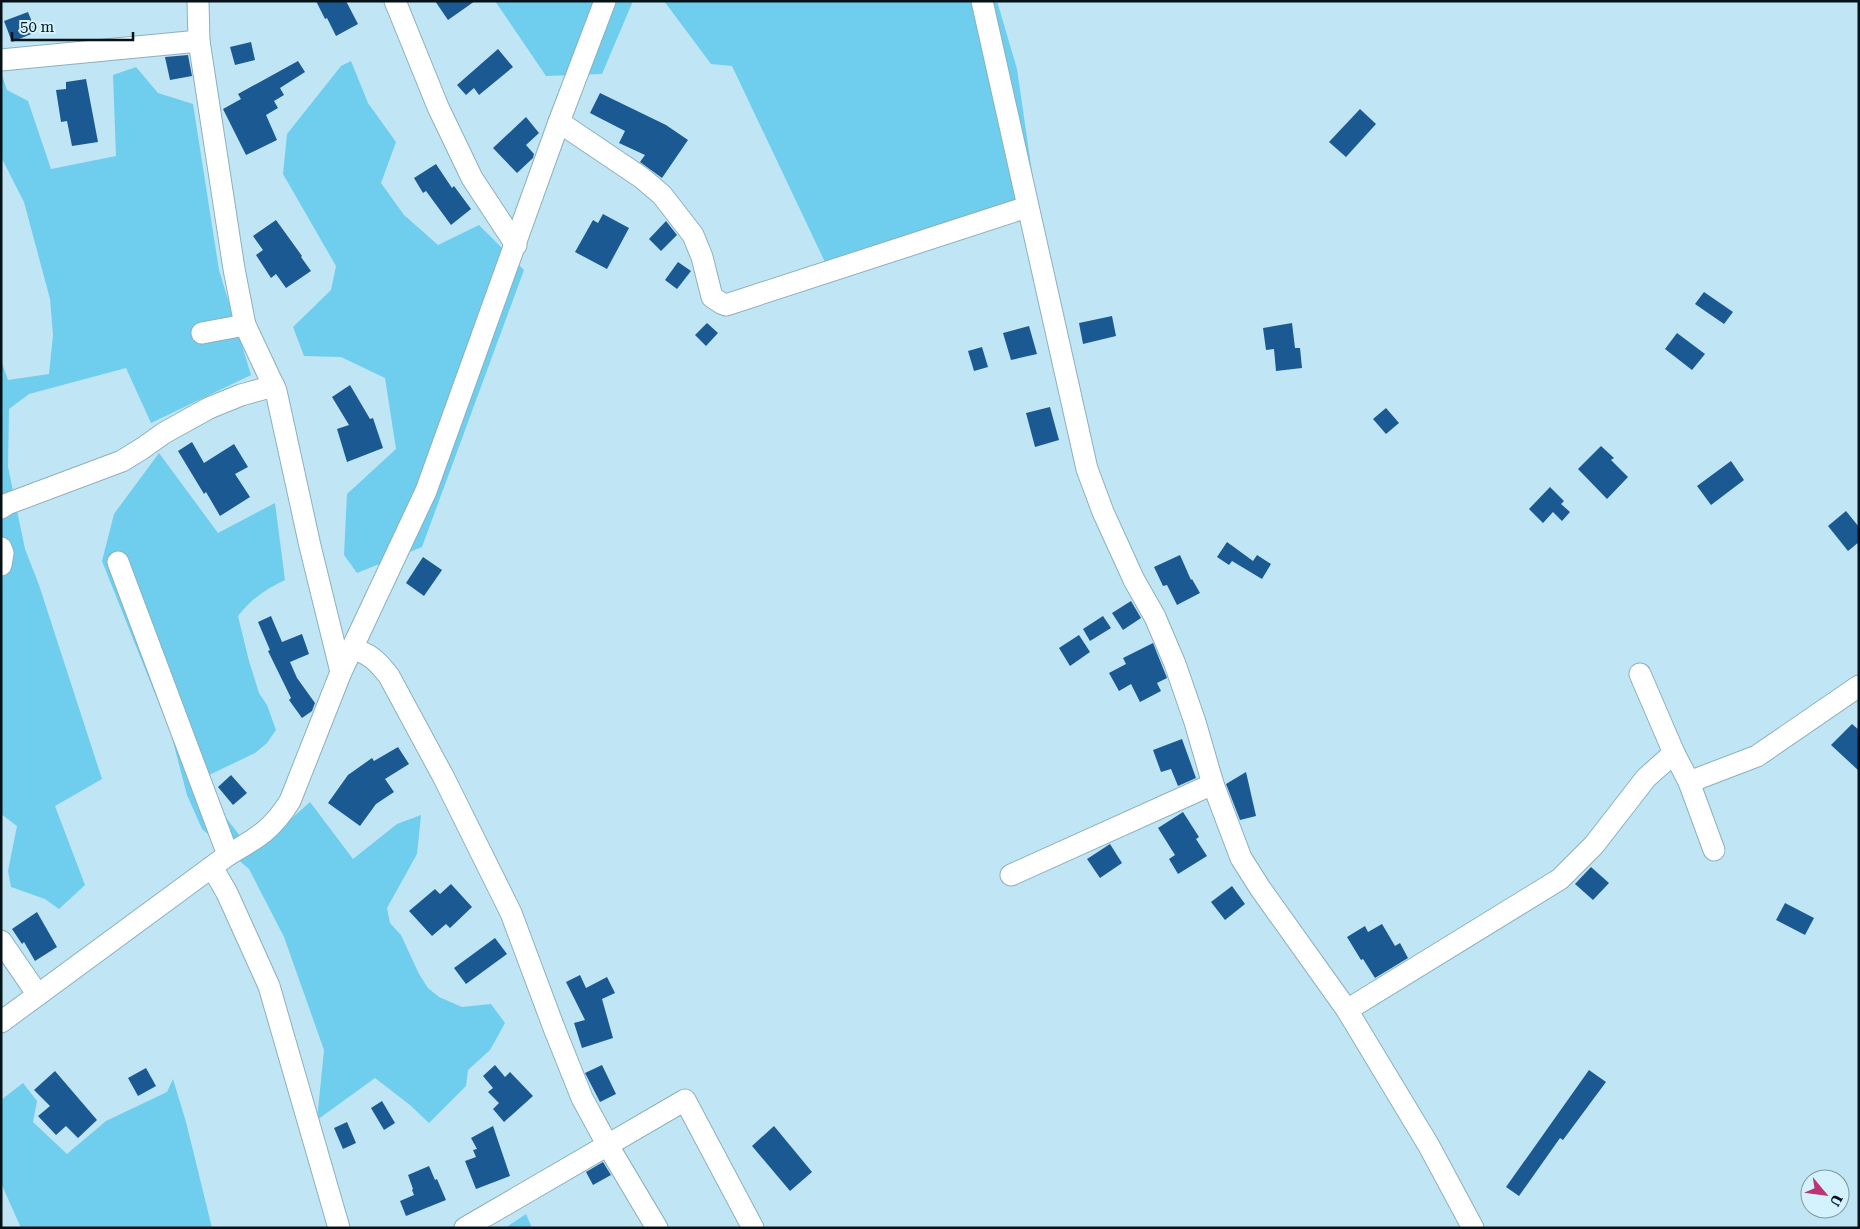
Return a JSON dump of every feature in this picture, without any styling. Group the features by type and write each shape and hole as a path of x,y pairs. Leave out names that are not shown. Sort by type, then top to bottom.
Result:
{"street":[{"path":"198,1 199,41 244,325 274,386 341,672"},
{"path":"395,1 438,107 472,178 516,245"},
{"path":"1,1022 220,861 261,836 279,818 290,801 341,672 426,491 559,122 605,1"},
{"path":"982,1 1080,445 1089,476 1134,580 1155,617 1175,664 1232,839 1248,872 1347,1010 1429,1146 1473,1228"},
{"path":"1,60 199,41"},
{"path":"559,122 642,178 662,196 693,235 702,257 710,294 720,304 726,304 1027,207"},
{"path":"202,333 244,325"},
{"path":"1,508 7,504 122,461 209,408 241,395 274,386"},
{"path":"1,548 3,553 1,566"},
{"path":"118,562 220,861 231,901 268,986 339,1228"},
{"path":"352,649 362,651 378,660 389,676 444,778 511,913 582,1098 657,1228"},
{"path":"1640,674 1674,753 1689,782 1714,850"},
{"path":"1689,782 1757,756 1859,686"},
{"path":"1347,1010 1560,879 1594,845 1646,778 1674,753"},
{"path":"1011,874 1213,784"},
{"path":"1,941 38,995"},
{"path":"465,1228 685,1100 753,1228"}],"shaded area":[{"path":"495,1 633,1 602,74 546,76"},
{"path":"664,1 997,1 1017,69 1036,200 834,281 732,66 711,64"},
{"path":"351,61 368,103 396,142 381,183 404,215 438,245 479,225 524,270 422,547 357,573 344,555 347,494 396,449 385,378 341,357 304,356 293,327 331,290 336,266 283,174 287,134 341,66"},
{"path":"136,67 158,93 193,104 219,270 251,375 151,423 126,368 29,394 9,409 8,467 25,549 39,585 102,779 55,806 85,885 59,909 45,899 11,887 8,871 17,826 1,814 1,360 8,380 49,374 53,335 50,299 24,202 1,157 1,72 7,90 28,101 51,169 116,156 113,75"},
{"path":"159,453 218,533 275,503 285,580 259,595 238,616 259,693 267,705 276,730 267,743 255,753 207,776 214,802 253,853 310,802 353,859 397,824 421,815 417,854 387,908 390,923 401,935 419,974 428,988 439,997 462,1007 491,1004 505,1023 490,1050 468,1070 466,1086 429,1123 410,1105 375,1078 317,1120 324,1050 284,937 249,869 202,829 187,795 171,734 102,561 114,514"},
{"path":"173,1079 186,1122 212,1228 21,1228 1,1183 1,1100 23,1083 37,1101 33,1122 67,1154 106,1121 167,1092"},
{"path":"526,1214 532,1228 505,1228"}],"building":[{"path":"316,1 346,1 358,24 336,36"},
{"path":"435,1 475,1 448,20"},
{"path":"28,12 36,32 12,42 4,21"},
{"path":"251,42 255,60 235,65 230,47"},
{"path":"498,49 513,67 479,95 474,88 466,95 457,85"},
{"path":"188,55 192,76 170,80 165,57"},
{"path":"298,61 305,72 280,88 284,95 274,101 278,108 266,115 277,140 246,155 223,109 241,99 238,94"},
{"path":"86,79 98,142 72,146 67,121 61,122 56,90 66,89 66,82"},
{"path":"600,93 666,125 688,140 662,178 640,162 645,155 619,143 625,131 590,113"},
{"path":"1360,109 1376,124 1346,157 1329,142"},
{"path":"526,117 539,133 526,145 534,154 533,158 517,173 493,148"},
{"path":"436,164 452,188 454,186 471,209 451,225 426,191 423,193 414,178"},
{"path":"603,214 629,228 607,269 575,252 593,220 598,223"},
{"path":"276,220 311,271 286,288 276,274 271,278 256,255 263,250 253,236"},
{"path":"666,221 677,235 661,251 649,239"},
{"path":"678,262 691,271 677,289 665,280"},
{"path":"1704,292 1733,312 1724,324 1695,304"},
{"path":"1112,316 1116,336 1083,344 1079,323"},
{"path":"707,323 718,333 706,346 695,335"},
{"path":"1292,323 1295,348 1300,348 1302,368 1276,371 1274,349 1266,350 1263,328"},
{"path":"1029,326 1037,354 1011,360 1003,333"},
{"path":"1677,333 1705,354 1692,370 1665,349"},
{"path":"982,347 988,367 974,371 968,351"},
{"path":"350,385 370,419 373,418 383,448 347,462 337,429 349,425 332,397"},
{"path":"1050,407 1059,440 1035,447 1026,413"},
{"path":"1386,408 1399,423 1386,434 1373,419"},
{"path":"192,442 204,463 234,444 248,467 235,474 250,497 220,516 178,451"},
{"path":"1601,446 1614,458 1611,460 1628,477 1607,499 1578,469"},
{"path":"1731,461 1744,480 1711,505 1697,486"},
{"path":"1550,487 1564,501 1561,504 1570,512 1562,521 1553,512 1543,523 1529,509"},
{"path":"1846,511 1859,527 1859,542 1848,551 1828,526"},
{"path":"1227,542 1253,561 1257,555 1271,564 1262,579 1232,561 1229,565 1217,557"},
{"path":"1180,555 1191,580 1200,593 1177,605 1167,585 1163,586 1154,567"},
{"path":"423,557 442,570 424,596 406,583"},
{"path":"1131,601 1141,618 1123,630 1112,613"},
{"path":"271,616 282,642 302,634 309,654 290,662 297,678 315,703 312,711 302,718 289,700 291,698 268,651 270,650 258,622"},
{"path":"1103,616 1111,628 1090,641 1083,629"},
{"path":"1079,635 1090,652 1070,666 1059,648"},
{"path":"1153,643 1167,678 1157,683 1161,691 1140,702 1131,684 1119,691 1109,673 1126,664 1123,658"},
{"path":"1852,724 1859,730 1859,771 1831,745"},
{"path":"1182,739 1196,778 1178,786 1171,769 1161,772 1153,750"},
{"path":"398,747 409,764 385,779 394,792 376,804 360,826 328,803 348,775 372,758 374,761"},
{"path":"1246,772 1256,816 1240,820 1226,784"},
{"path":"231,775 247,793 233,805 218,787"},
{"path":"1183,812 1199,837 1196,839 1207,856 1178,874 1169,859 1175,855 1158,828"},
{"path":"1110,844 1122,863 1100,878 1087,859"},
{"path":"1591,867 1609,883 1593,900 1575,884"},
{"path":"451,884 472,907 450,928 446,924 432,936 409,911 435,889 440,894"},
{"path":"1232,886 1245,904 1225,920 1211,902"},
{"path":"1785,903 1814,918 1805,935 1776,920"},
{"path":"37,912 57,947 35,961 24,942 22,944 12,929"},
{"path":"1382,924 1395,946 1400,943 1408,958 1375,978 1347,937 1365,926 1368,932"},
{"path":"495,938 507,954 466,984 454,968"},
{"path":"580,975 586,988 607,977 615,993 602,999 613,1038 582,1048 574,1023 585,1020 566,982"},
{"path":"495,1065 505,1077 510,1072 533,1096 504,1122 493,1109 499,1103 488,1092 493,1088 483,1076"},
{"path":"602,1065 616,1094 600,1102 585,1073"},
{"path":"146,1068 156,1086 138,1096 128,1078"},
{"path":"1589,1070 1606,1082 1563,1140 1560,1138 1519,1196 1506,1187"},
{"path":"55,1071 97,1120 78,1138 66,1126 56,1135 38,1116 50,1106 34,1090"},
{"path":"382,1101 395,1123 384,1130 371,1108"},
{"path":"347,1122 356,1143 343,1149 334,1128"},
{"path":"493,1126 510,1176 476,1189 465,1161 476,1157 473,1150 477,1149 471,1138"},
{"path":"774,1126 812,1172 790,1191 752,1146"},
{"path":"603,1162 611,1175 593,1185 586,1172"},
{"path":"429,1166 446,1200 406,1216 400,1201 414,1195 408,1175"}]}
